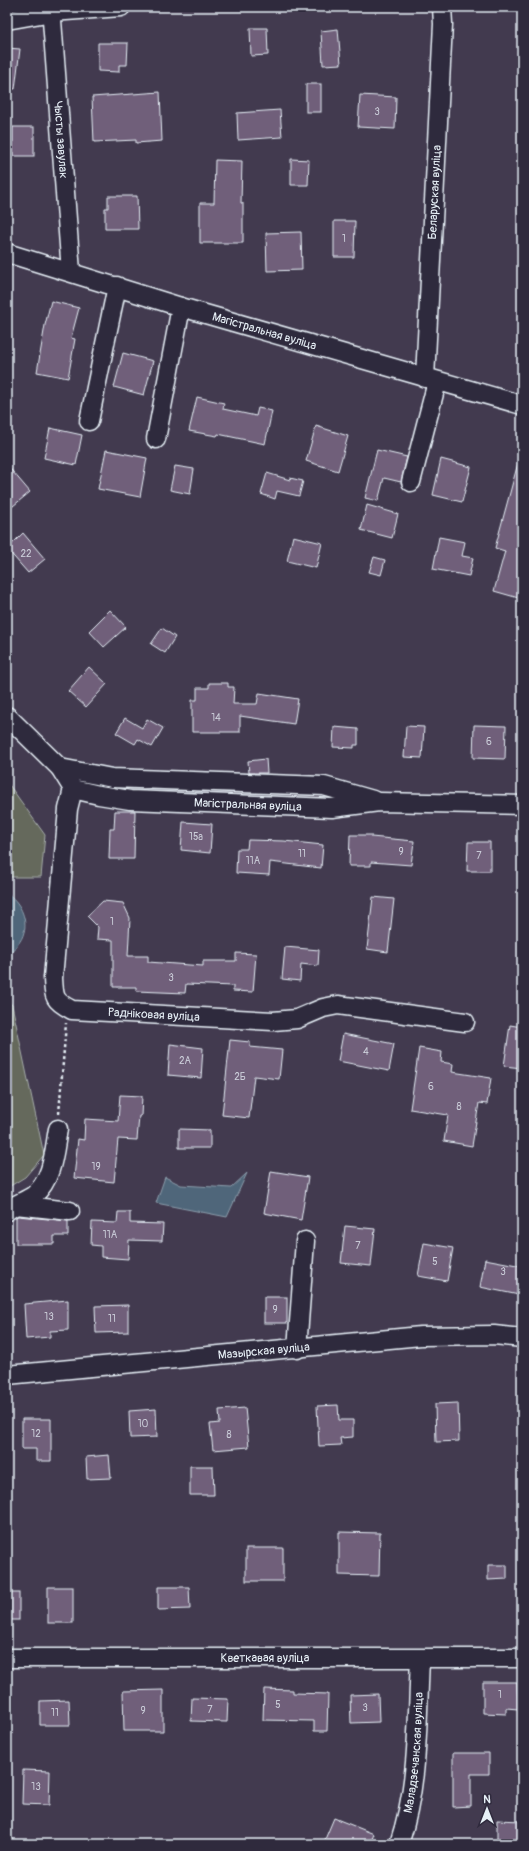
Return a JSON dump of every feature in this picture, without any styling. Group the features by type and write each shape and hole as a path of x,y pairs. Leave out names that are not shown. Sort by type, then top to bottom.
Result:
{"street":[{"path":"7,20 51,10 121,7"},
{"name":"Беларуская вуліца","path":"410,482 431,380 443,24 442,7"},
{"name":"Чысты завулак","path":"51,10 71,272"},
{"name":"Магістральная вуліца","path":"7,253 181,307 522,405"},
{"path":"89,421 117,286"},
{"path":"156,439 181,307"},
{"path":"7,716 60,768 73,788 68,809 53,978 54,996 59,1004 67,1008"},
{"path":"60,768 112,778 324,786 379,802"},
{"name":"Магістральная вуліца","path":"73,788 99,795 130,800 332,808 379,802 522,805"},
{"name":"Радніковая вуліца","path":"67,1008 72,1010 273,1021 296,1019 323,1008 338,1005 465,1022"},
{"path":"12,1208 34,1194 47,1180 53,1160 58,1129"},
{"path":"12,1208 70,1211"},
{"path":"297,1349 305,1241"},
{"name":"Мазырская вуліца","path":"7,1375 297,1349 421,1336 494,1335 522,1338"},
{"name":"Кветкавая вуліца","path":"7,1658 522,1658"},
{"name":"Маладзечанская вуліца","path":"398,1844 406,1823 415,1769 420,1659"}],"path":[{"path":"58,1129 67,1008"}],"shaded area":[{"path":"7,782 45,835 41,877 7,877"},
{"path":"7,999 12,1005 44,1155 25,1177 7,1188"}],"water":[{"path":"7,894 19,905 22,910 25,927 20,942 7,954"},
{"path":"247,1173 227,1217 156,1203 165,1177 181,1185 231,1188"}],"building":[{"path":"250,28 267,28 268,55 251,56"},
{"path":"338,29 341,64 323,65 321,31"},
{"path":"98,43 128,43 127,65 119,65 119,72 98,71"},
{"path":"7,48 20,49 15,89 7,88"},
{"path":"306,84 321,84 321,112 306,112"},
{"path":"160,92 162,141 136,143 136,140 94,142 92,97"},
{"path":"360,95 396,97 395,129 358,127"},
{"path":"280,110 282,137 238,140 237,113"},
{"path":"13,127 34,127 34,156 13,156"},
{"path":"291,159 309,160 308,185 291,185"},
{"path":"215,160 242,161 241,203 243,203 243,243 200,243 200,203 214,203"},
{"path":"108,196 137,196 138,229 105,229 105,208 108,208"},
{"path":"334,221 355,221 354,257 334,257"},
{"path":"301,232 302,270 267,271 266,233"},
{"path":"51,301 79,308 71,338 75,339 68,378 37,372 45,325"},
{"path":"123,353 153,361 144,395 114,387"},
{"path":"197,397 224,403 223,409 256,416 258,408 272,411 265,444 218,434 217,436 189,431"},
{"path":"316,426 348,436 338,471 306,461"},
{"path":"50,428 82,435 76,465 44,458"},
{"path":"106,450 147,458 140,497 98,489"},
{"path":"377,450 407,457 401,482 384,478 378,501 365,498"},
{"path":"441,459 471,467 462,502 433,495"},
{"path":"518,463 522,464 522,599 494,591 505,551 495,548"},
{"path":"7,465 30,492 7,511"},
{"path":"175,466 194,469 190,494 170,490"},
{"path":"267,473 290,480 290,478 303,481 299,496 277,491 275,499 261,494"},
{"path":"367,505 398,514 392,538 361,530"},
{"path":"23,533 45,559 28,573 7,549"},
{"path":"293,536 322,543 316,568 287,561"},
{"path":"439,537 465,542 462,556 473,558 469,576 433,569"},
{"path":"374,557 385,560 381,575 369,572"},
{"path":"110,610 126,627 104,647 89,631"},
{"path":"162,628 175,637 165,653 151,644"},
{"path":"89,667 107,684 86,707 68,691"},
{"path":"209,683 228,683 228,687 234,687 233,704 257,704 259,693 298,699 294,724 240,716 240,732 192,732 192,700 197,700 197,688 209,688"},
{"path":"125,718 142,728 147,719 163,728 152,747 138,739 135,744 116,733"},
{"path":"474,725 506,726 505,759 473,758"},
{"path":"406,726 424,727 422,758 404,757"},
{"path":"334,727 358,729 358,745 354,745 354,748 333,747"},
{"path":"266,759 267,773 249,773 248,761"},
{"path":"115,811 135,811 134,859 109,859 110,829 114,829"},
{"path":"183,822 212,824 210,853 181,850"},
{"path":"350,835 371,835 371,837 414,841 411,865 371,862 371,866 349,866"},
{"path":"248,840 284,841 323,845 321,868 270,862 269,875 236,873 237,849 247,849"},
{"path":"468,842 490,842 490,871 467,871"},
{"path":"373,897 394,899 388,952 367,949"},
{"path":"103,901 123,903 130,918 128,956 148,956 148,962 203,966 203,961 236,961 236,953 256,954 253,992 233,991 233,986 186,984 185,993 136,991 136,987 113,987 113,940 97,939 98,927 87,916"},
{"path":"285,947 319,950 318,966 301,964 300,981 282,979"},
{"path":"510,1025 522,1027 522,1068 504,1066"},
{"path":"343,1034 394,1044 389,1071 338,1061"},
{"path":"230,1040 250,1042 250,1047 282,1050 279,1079 254,1076 249,1118 222,1115"},
{"path":"170,1044 203,1048 201,1078 168,1075"},
{"path":"419,1048 442,1052 441,1062 453,1064 452,1072 491,1078 487,1104 479,1103 472,1146 444,1141 448,1115 410,1109"},
{"path":"120,1095 142,1096 141,1116 139,1116 137,1140 118,1139 114,1182 74,1178 78,1139 84,1140 85,1119 118,1121"},
{"path":"179,1129 210,1130 210,1148 179,1148"},
{"path":"271,1171 308,1177 301,1220 264,1213"},
{"path":"118,1212 130,1212 130,1223 163,1224 162,1241 129,1240 128,1259 101,1257 101,1246 91,1245 92,1222 117,1223"},
{"path":"16,1217 68,1221 68,1236 54,1236 54,1244 16,1244"},
{"path":"345,1226 375,1229 371,1266 341,1263"},
{"path":"424,1243 453,1248 447,1281 418,1276"},
{"path":"485,1259 522,1266 519,1295 480,1287"},
{"path":"264,1297 287,1297 287,1323 264,1323"},
{"path":"68,1300 68,1330 50,1331 50,1337 26,1339 24,1304"},
{"path":"128,1305 128,1332 96,1333 95,1306"},
{"path":"458,1403 459,1441 436,1442 435,1404"},
{"path":"338,1405 339,1420 353,1420 353,1437 340,1438 341,1445 319,1446 317,1406"},
{"path":"245,1408 249,1447 213,1450 210,1424 220,1423 219,1410"},
{"path":"156,1409 157,1437 130,1438 129,1411"},
{"path":"22,1419 51,1419 51,1461 36,1461 36,1449 22,1449"},
{"path":"109,1455 111,1478 87,1479 86,1457"},
{"path":"190,1466 213,1466 214,1495 190,1495"},
{"path":"339,1532 380,1533 379,1576 339,1575"},
{"path":"246,1548 283,1548 283,1581 246,1581"},
{"path":"488,1565 507,1565 507,1579 488,1580"},
{"path":"48,1587 73,1587 73,1623 48,1623"},
{"path":"158,1587 189,1587 190,1609 158,1610"},
{"path":"7,1593 19,1593 19,1620 7,1620"},
{"path":"483,1682 517,1682 518,1709 506,1708 506,1714 483,1713"},
{"path":"264,1689 293,1690 293,1693 328,1694 327,1731 314,1731 314,1721 263,1720"},
{"path":"163,1690 163,1731 124,1731 123,1691"},
{"path":"378,1694 379,1722 351,1723 350,1695"},
{"path":"192,1698 228,1699 227,1722 191,1721"},
{"path":"69,1700 70,1725 40,1725 40,1701"},
{"path":"453,1753 489,1753 489,1774 471,1774 471,1806 453,1807"},
{"path":"23,1770 50,1771 49,1805 22,1804"},
{"path":"334,1818 374,1834 370,1844 323,1844"},
{"path":"497,1820 522,1821 522,1844 497,1844"}]}
